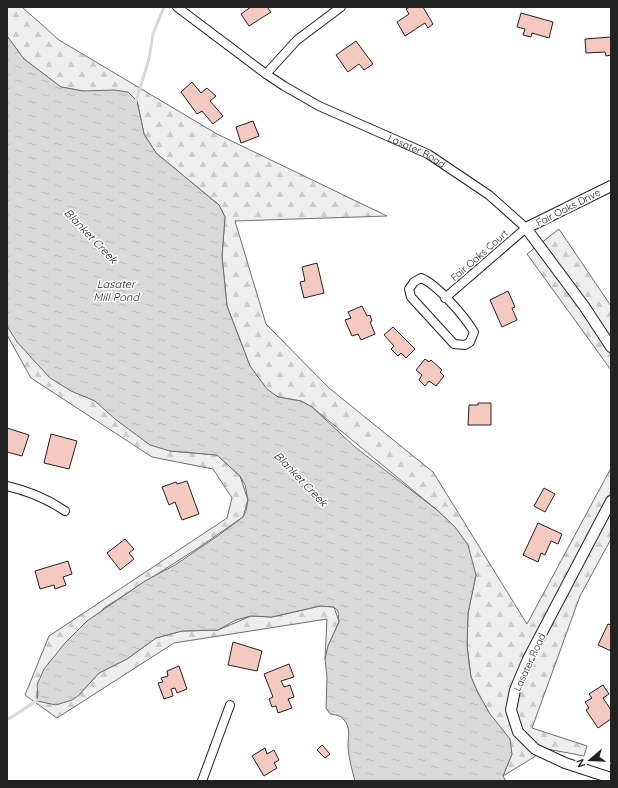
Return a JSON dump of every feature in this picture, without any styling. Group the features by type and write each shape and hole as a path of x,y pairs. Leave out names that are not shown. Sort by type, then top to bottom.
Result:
{"street":[{"name":"Lasater Road","path":"177,7 266,74 319,106 428,154 489,195 526,228 584,306 611,347"},
{"path":"266,74 297,40 341,7"},
{"name":"Fair Oaks Drive","path":"526,228 611,186"},
{"name":"Fair Oaks Court","path":"445,298 526,228"},
{"path":"421,278 427,280 445,298 474,332 470,342 465,345 454,344 411,297 409,289 414,282 421,278"},
{"path":"7,486 34,493 49,500 65,511"},
{"name":"Lasater Road","path":"611,501 528,659 515,690 511,710 518,732 535,749 565,763 611,778"},
{"path":"202,781 230,705"}],"green space":[{"path":"7,7 22,7 59,40 217,134 387,216 235,221 266,324 329,388 433,472 527,624 611,468 611,539 580,596 532,728 587,746 584,756 547,749 503,776 512,754 478,693 471,677 467,645 468,613 476,575 455,527 437,510 312,407 301,401 278,397 267,390 250,366 227,306 222,256 225,217 219,205 156,153 144,134 137,101 61,87 24,59 7,36"},
{"path":"559,229 611,306 611,370 527,254"},
{"path":"7,317 95,401 170,451 217,455 240,476 248,500 243,517 198,548 104,608 37,691 37,701 78,696 99,673 127,659 156,638 182,631 218,630 251,616 272,617 320,606 334,607 339,622 328,646 325,659 327,619 174,643 57,718 25,695 49,636 227,518 232,498 213,469 152,457 31,378 7,335"}],"water":[{"name":"Lasater Mill Pond","path":"7,36 24,59 61,87 83,91 114,90 128,92 137,101 144,134 156,153 219,205 225,217 222,256 227,306 250,366 267,389 278,397 301,401 312,407 355,447 437,510 455,527 468,545 476,575 468,613 467,645 471,677 490,714 510,739 512,754 503,776 506,781 355,781 348,751 348,726 343,718 330,714 326,708 327,678 325,659 328,646 339,622 338,611 334,607 320,606 272,617 251,616 236,620 218,630 182,631 156,638 127,659 99,673 78,696 72,700 56,705 37,701 37,685 44,669 65,643 87,621 145,581 175,565 243,517 248,500 245,485 240,476 217,455 170,451 150,445 115,419 95,401 71,391 50,378 17,342 7,326"}],"building":[{"path":"251,7 267,7 271,12 249,26 241,14"},
{"path":"410,7 423,7 433,24 428,28 425,23 405,36 397,22 409,14 406,9"},
{"path":"521,13 553,22 549,38 532,33 531,37 523,35 525,29 517,27"},
{"path":"611,37 611,55 606,56 605,52 586,53 585,39"},
{"path":"356,41 373,64 364,70 359,64 348,72 336,55"},
{"path":"192,82 201,93 207,88 216,96 210,101 223,116 213,124 202,111 197,114 181,92"},
{"path":"253,121 259,136 241,143 236,127"},
{"path":"317,263 324,293 304,298 300,282 305,281 302,267"},
{"path":"508,291 515,307 512,308 517,320 502,327 490,300"},
{"path":"362,306 367,316 370,315 372,321 370,322 375,334 361,340 358,334 352,336 345,320 351,318 348,312"},
{"path":"393,327 415,349 406,358 401,353 398,356 391,349 394,346 384,335"},
{"path":"425,359 429,362 431,360 442,370 440,372 444,376 436,386 429,381 425,386 419,380 422,375 416,370"},
{"path":"478,403 491,403 491,425 468,425 469,405 478,405"},
{"path":"7,428 29,435 22,456 7,452"},
{"path":"51,434 77,441 69,469 44,463"},
{"path":"187,481 199,514 182,520 175,502 169,505 162,487 176,482 177,484"},
{"path":"544,488 555,494 545,512 534,506"},
{"path":"538,523 562,534 558,544 551,541 545,555 541,553 538,562 523,555"},
{"path":"125,539 134,549 129,553 134,559 120,570 107,553"},
{"path":"68,561 72,574 63,577 66,585 55,589 54,585 40,589 35,571"},
{"path":"608,624 611,625 611,651 598,645"},
{"path":"233,642 262,651 257,671 228,665"},
{"path":"289,664 294,677 281,681 284,687 290,685 294,697 288,699 292,708 278,713 276,706 272,707 269,699 273,697 264,674"},
{"path":"179,666 187,689 177,693 175,688 171,689 173,696 164,699 158,683 163,682 161,678 168,676 167,671"},
{"path":"603,685 609,694 603,698 611,710 611,719 598,728 586,710 589,708 585,702 592,698 589,694"},
{"path":"322,745 330,754 325,758 317,750"},
{"path":"265,748 267,754 274,750 279,760 274,763 277,768 264,776 252,756"}],"waterway":[{"path":"135,104 149,59 153,34 164,7"},
{"path":"7,719 39,699"}],"water label":[{"name":"Blanket Creek","path":"91,236"},
{"name":"Blanket Creek","path":"301,479"}]}
